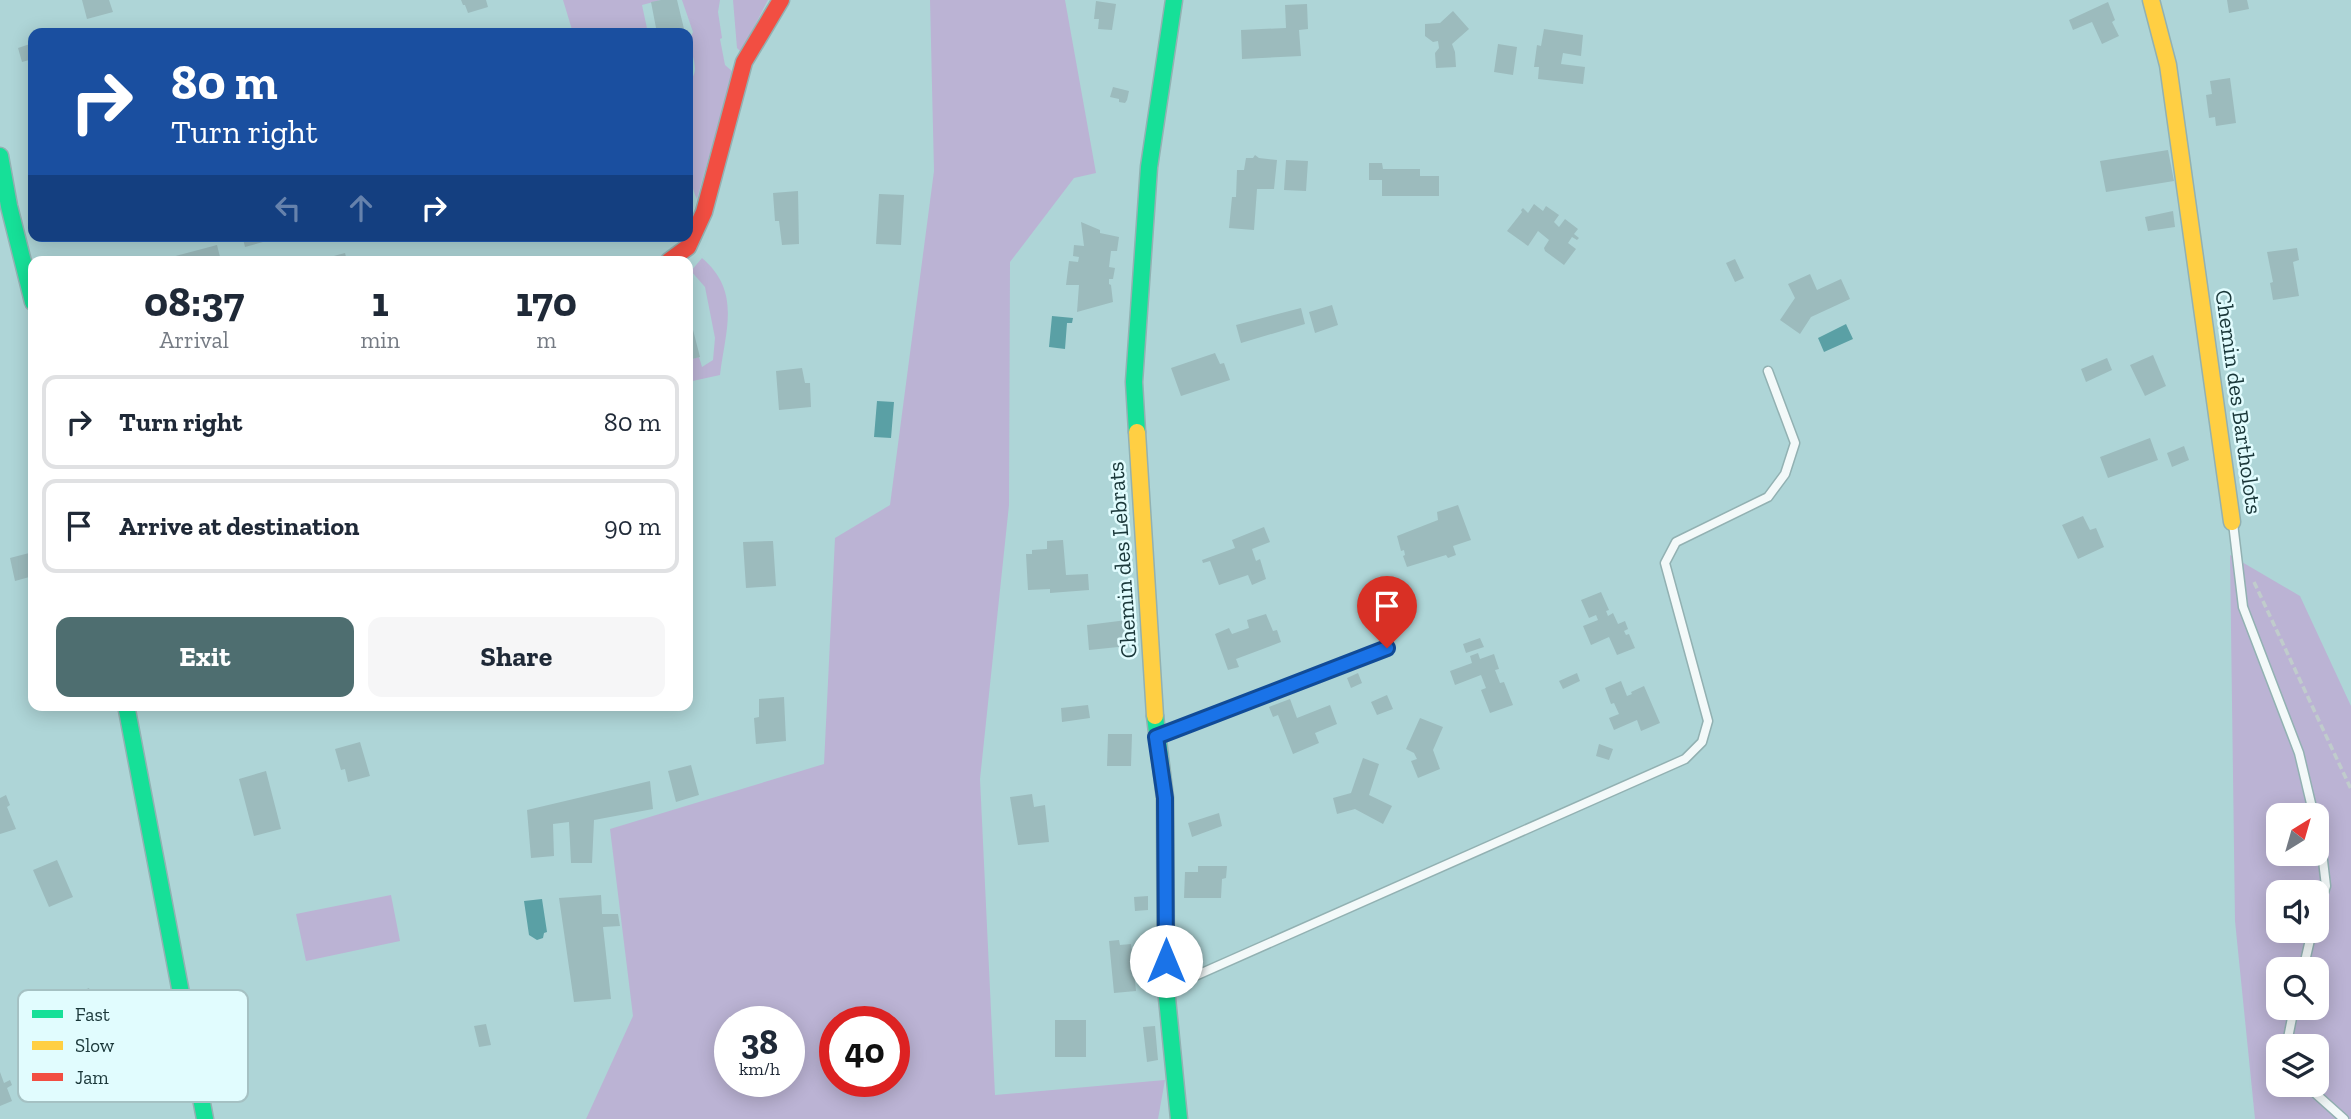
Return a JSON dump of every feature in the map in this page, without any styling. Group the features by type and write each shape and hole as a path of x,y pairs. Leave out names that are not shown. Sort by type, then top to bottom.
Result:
{"street":[{"path":"693,236 704,212 744,62 781,0"},
{"name":"Chemin des Lebrats","path":"1174,0 1149,167 1134,382 1156,737 1165,798 1166,988 1179,1119"},
{"name":"Chemin des Bartholots","path":"2151,0 2168,65 2232,522"},
{"path":"0,156 28,282"},
{"path":"676,256 690,242"},
{"path":"127,711 180,990"}],"lane":[{"path":"1166,988 1685,759 1702,743 1708,721 1665,563 1676,542 1768,497 1785,474 1795,443 1768,371"},
{"path":"2232,522 2243,607 2299,753 2311,803"},
{"path":"1156,737 1387,648"},
{"path":"2319,1097 2344,1119"}],"path":[{"path":"2251,576 2351,789"}],"shaded area":[{"path":"563,0 661,0 642,5 647,28 571,28"},
{"path":"682,0 720,0 720,39 725,65 733,72 697,199 693,188 695,64 692,28"},
{"path":"733,0 768,0 741,52 737,48"},
{"path":"930,0 1065,0 1096,173 1074,178 1010,262 1009,505 980,779 995,1095 1165,1080 1158,1119 586,1119 633,1016 610,829 824,764 835,538 890,505 934,171"},
{"path":"702,258 714,271 727,298 728,313 720,375 693,381 693,359 699,357 702,367 713,360 715,338 705,287 693,273 693,269"},
{"path":"2230,555 2300,596 2351,706 2351,1119 2255,1119 2235,921"},
{"path":"391,895 400,941 306,961 296,914"}],"water":[{"path":"1052,316 1073,318 1072,323 1067,323 1065,349 1049,347"},
{"path":"1846,324 1853,339 1824,352 1818,338"},
{"path":"877,401 894,402 891,438 874,437"},
{"path":"542,899 547,932 543,938 537,940 529,935 524,901"}],"building":[{"path":"82,0 109,0 113,12 87,19"},
{"path":"461,0 486,0 488,7 468,13"},
{"path":"677,0 684,28 656,28 651,2"},
{"path":"2227,0 2247,0 2249,9 2229,13"},
{"path":"1096,1 1116,4 1112,30 1098,29 1099,19 1094,19"},
{"path":"2108,2 2115,20 2112,22 2119,36 2102,44 2092,22 2073,30 2069,20"},
{"path":"1307,4 1308,29 1299,30 1301,56 1242,59 1241,30 1286,28 1285,5"},
{"path":"1453,11 1469,29 1452,44 1456,67 1436,68 1435,53 1439,48 1438,41 1433,42 1425,36 1425,24 1440,23"},
{"path":"1544,29 1583,35 1581,56 1563,53 1561,64 1585,67 1583,84 1538,79 1539,67 1534,67 1537,45 1541,46"},
{"path":"1498,44 1517,47 1513,75 1494,72"},
{"path":"28,45 28,60 22,62 18,48"},
{"path":"2230,78 2236,123 2216,126 2215,117 2209,118 2206,95 2212,94 2210,81"},
{"path":"1113,87 1129,91 1125,103 1110,97"},
{"path":"2168,150 2174,181 2106,192 2100,161"},
{"path":"1255,155 1277,160 1274,189 1257,189 1254,230 1229,228 1232,197 1236,197 1237,170 1244,170 1246,158 1253,158"},
{"path":"1286,160 1308,161 1306,191 1284,190"},
{"path":"1369,163 1382,163 1383,169 1420,169 1420,176 1439,176 1439,196 1382,196 1382,180 1369,180"},
{"path":"798,191 799,244 782,245 779,221 775,221 773,193"},
{"path":"879,194 904,195 901,245 876,244"},
{"path":"1534,204 1543,211 1546,206 1559,215 1554,222 1559,227 1565,219 1578,229 1574,234 1579,238 1577,240 1572,237 1568,243 1576,249 1564,265 1545,251 1549,240 1538,231 1528,246 1507,231 1523,208 1528,213"},
{"path":"2173,211 2175,227 2148,231 2145,217"},
{"path":"1081,222 1100,230 1100,233 1119,237 1117,251 1111,251 1109,267 1115,268 1113,279 1109,279 1113,302 1077,312 1079,285 1066,285 1069,261 1078,262 1079,257 1073,256 1074,245 1084,246"},
{"path":"244,242 263,242 245,247"},
{"path":"217,245 220,256 176,256"},
{"path":"2297,248 2299,260 2293,262 2299,296 2273,300 2270,283 2273,282 2267,252"},
{"path":"1735,259 1744,278 1735,282 1726,263"},
{"path":"1810,274 1817,290 1841,279 1850,299 1811,317 1800,334 1780,320 1795,298 1788,284"},
{"path":"1332,305 1338,325 1315,333 1309,312"},
{"path":"1301,308 1305,324 1241,343 1236,325"},
{"path":"693,330 700,357 693,359"},
{"path":"1215,353 1220,364 1224,363 1230,380 1181,396 1171,368"},
{"path":"2153,355 2166,386 2145,396 2130,365"},
{"path":"2107,358 2112,370 2086,382 2081,369"},
{"path":"802,368 805,383 810,383 811,407 779,410 776,371"},
{"path":"2150,438 2158,460 2108,478 2100,457"},
{"path":"2184,446 2189,460 2172,467 2167,453"},
{"path":"1458,505 1471,540 1453,546 1456,555 1448,558 1446,555 1407,567 1404,550 1401,551 1397,536 1438,520 1437,512"},
{"path":"2083,516 2090,530 2096,528 2104,547 2078,559 2062,525"},
{"path":"1264,527 1270,542 1252,549 1256,561 1260,559 1266,579 1252,585 1248,575 1219,585 1210,561 1203,563 1202,560 1235,548 1232,540"},
{"path":"1063,540 1066,575 1088,574 1089,590 1050,593 1050,589 1028,590 1026,554 1032,554 1032,550 1047,549 1047,541"},
{"path":"773,541 776,586 746,588 743,542"},
{"path":"28,553 28,577 15,581 10,558"},
{"path":"1601,592 1609,610 1606,611 1608,616 1613,613 1618,624 1625,621 1628,629 1624,631 1626,635 1629,634 1635,648 1617,655 1609,637 1591,645 1583,626 1598,620 1596,615 1589,618 1581,600"},
{"path":"1266,614 1273,631 1277,630 1281,642 1236,659 1239,667 1228,670 1215,634 1229,628 1232,634 1249,628 1247,620"},
{"path":"1127,620 1128,646 1089,650 1087,625"},
{"path":"1480,638 1484,647 1466,653 1463,644"},
{"path":"1478,653 1480,659 1494,654 1499,669 1495,670 1500,683 1504,682 1513,705 1490,713 1481,690 1486,688 1481,675 1455,685 1450,671 1472,663 1470,656"},
{"path":"1358,673 1362,683 1351,688 1347,678"},
{"path":"1577,673 1580,681 1563,689 1559,681"},
{"path":"1621,681 1627,696 1644,686 1660,723 1641,731 1637,720 1614,730 1609,718 1619,714 1614,703 1611,704 1605,688"},
{"path":"1387,695 1393,709 1377,715 1371,702"},
{"path":"784,697 786,741 756,744 754,718 759,717 759,699"},
{"path":"1290,699 1297,718 1330,705 1337,724 1315,733 1319,743 1293,754 1278,715 1273,717 1269,707"},
{"path":"1088,705 1090,718 1062,722 1061,708"},
{"path":"1420,718 1443,727 1433,750 1440,769 1418,778 1411,761 1417,759 1414,753 1406,749"},
{"path":"1108,734 1132,734 1131,766 1107,766"},
{"path":"360,742 370,776 348,782 345,769 341,770 335,749"},
{"path":"1599,744 1613,749 1609,760 1596,756"},
{"path":"1363,758 1379,764 1369,795 1392,806 1383,824 1355,809 1337,814 1333,798 1351,793"},
{"path":"691,765 699,795 676,802 668,771"},
{"path":"266,771 281,829 254,836 239,779"},
{"path":"650,781 653,809 594,820 592,863 571,863 569,822 553,824 554,856 531,858 527,810"},
{"path":"1032,794 1034,807 1045,805 1049,842 1018,845 1010,797"},
{"path":"6,795 10,805 7,807 16,829 0,834 0,798"},
{"path":"1219,813 1222,826 1192,837 1188,823"},
{"path":"57,860 73,897 49,907 33,870"},
{"path":"1198,866 1227,866 1226,878 1222,879 1221,898 1184,898 1185,872 1198,872"},
{"path":"601,895 602,914 618,914 620,926 603,927 611,999 574,1002 559,898"},
{"path":"1148,896 1148,910 1135,911 1134,897"},
{"path":"1119,940 1120,945 1131,944 1136,991 1114,993 1109,941"},
{"path":"1055,1020 1086,1020 1086,1057 1055,1057"},
{"path":"486,1024 491,1045 479,1047 474,1026"},
{"path":"1155,1026 1158,1060 1147,1062 1143,1027"},
{"path":"0,1072 4,1083 10,1080 12,1085 7,1088 12,1101 0,1106"}],"traffic: fast":[{"path":"1137,432 1134,382 1149,167 1174,0"},
{"path":"0,156 28,282"},
{"path":"127,711 180,990"},
{"path":"1155,716 1165,798 1166,988 1179,1119"},
{"path":"202,1102 205,1119"}],"traffic: slow":[{"path":"2151,0 2168,65 2232,522"},
{"path":"1137,432 1155,716"}],"traffic: jam":[{"path":"693,236 704,212 744,62 781,0"},
{"path":"676,256 690,242"}],"route":[{"path":"1166,961 1165,798 1156,737 1387,648"}]}
